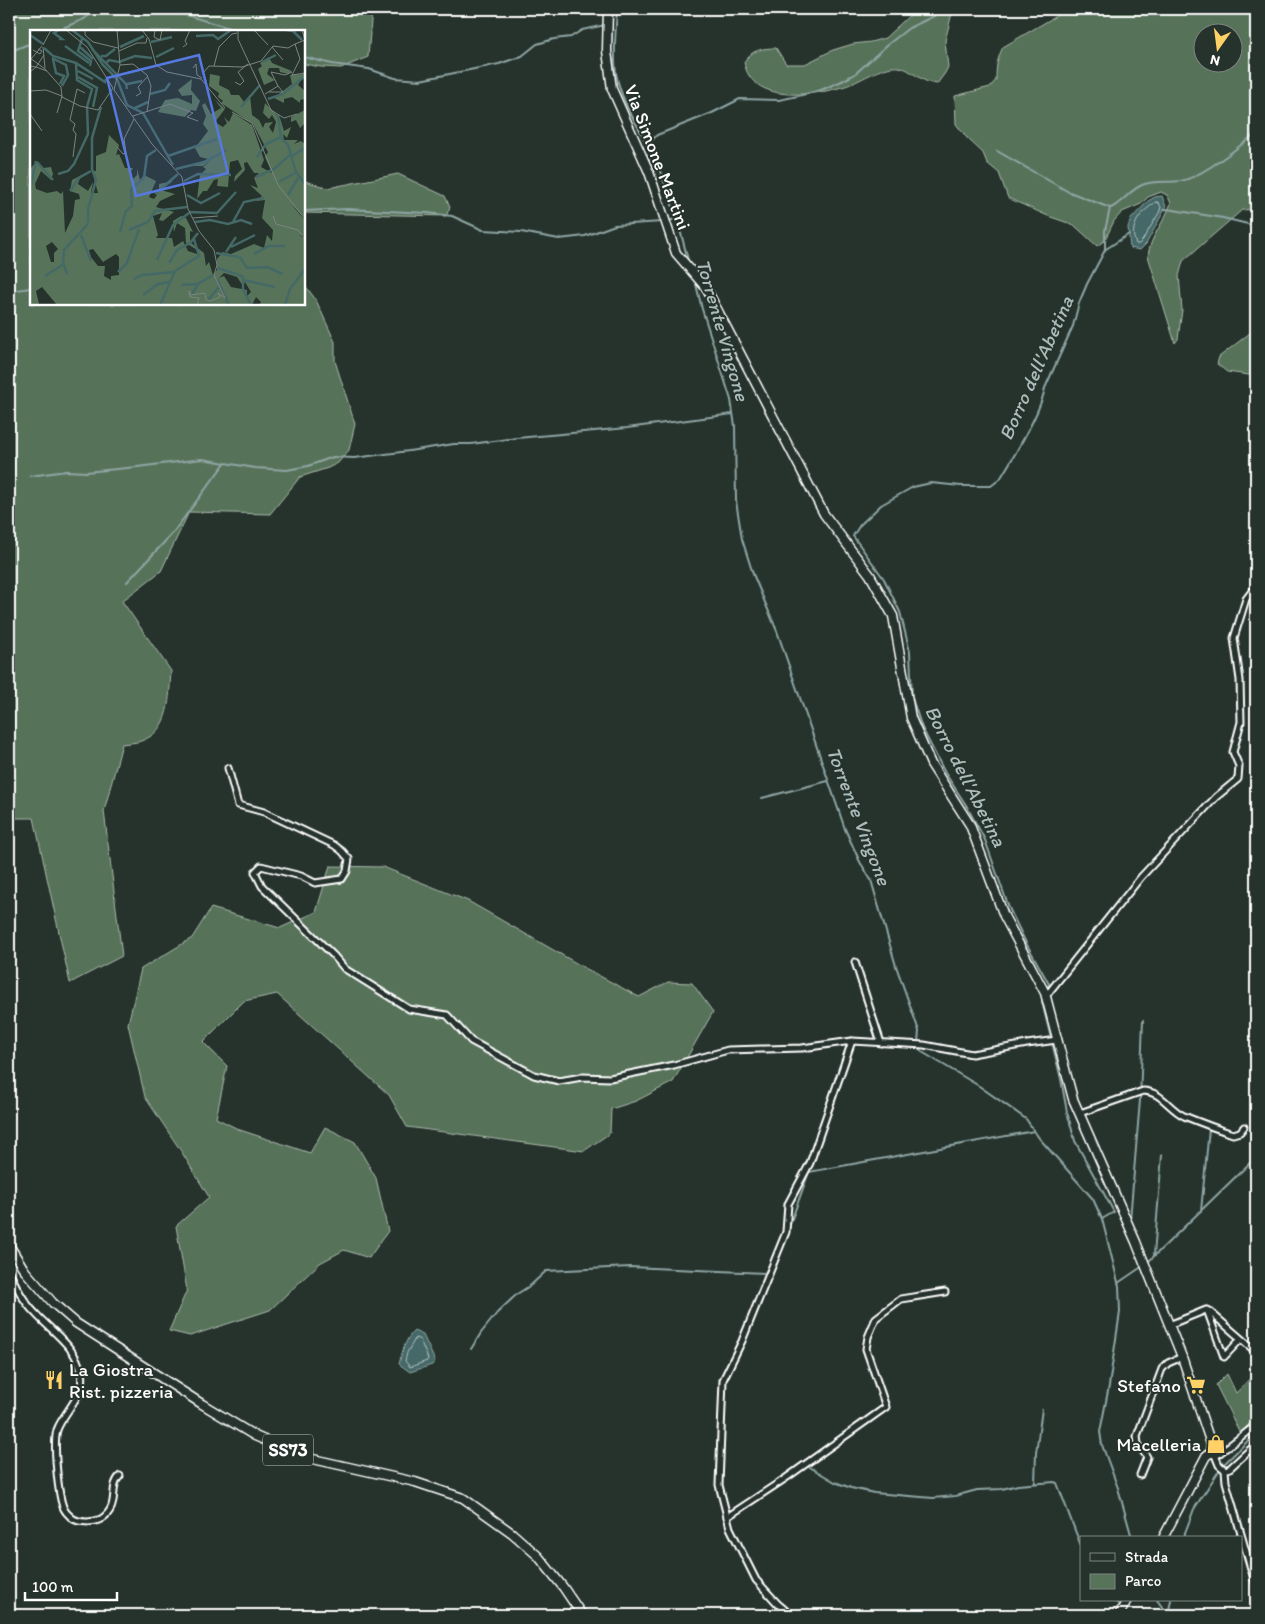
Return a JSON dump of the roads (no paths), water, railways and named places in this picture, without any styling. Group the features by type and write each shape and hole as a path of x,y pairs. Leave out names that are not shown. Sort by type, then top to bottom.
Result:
{"street":[{"name":"Via Simone Martini","path":"608,9 607,51 612,89 649,172 676,253 706,288 824,514 870,575 893,616 911,718 931,764 970,825 1004,916 1046,996 1073,1099 1136,1242 1182,1357 1214,1455"},
{"path":"1046,996 1090,938 1141,876 1216,797 1238,779 1239,766 1234,752 1241,722 1240,680 1234,638 1246,599 1256,586"},
{"path":"228,768 238,805 264,812 325,841 342,851 348,859 347,872 342,880 330,882 315,883 301,876 261,866 255,872 262,886 345,969 409,1009 447,1015 471,1041 534,1074 558,1081 582,1077 610,1078 674,1065 728,1050 802,1048 852,1041 924,1044 972,1054 1057,1040"},
{"path":"855,962 881,1043"},
{"path":"791,1615 756,1580 730,1528 720,1485 723,1380 742,1341 786,1232 788,1204 810,1162 852,1041"},
{"path":"1080,1113 1143,1091 1149,1091 1160,1097 1182,1115 1233,1134 1240,1132 1244,1127"},
{"name":"SS73","path":"9,1245 25,1271 53,1303 76,1323 255,1436 304,1457 415,1482 463,1498 538,1556 563,1587 582,1615"},
{"path":"9,1272 34,1313 66,1344 76,1358 82,1373 82,1384 78,1396 56,1432 59,1488 65,1512 74,1519 84,1522 100,1519 108,1513 112,1506 115,1482 120,1476"},
{"path":"728,1517 886,1406 866,1349 868,1337 876,1318 901,1299 945,1292"},
{"path":"1169,1325 1207,1310 1254,1350"},
{"path":"1207,1310 1224,1357 1241,1339"},
{"path":"1140,1475 1147,1457 1138,1444 1137,1436 1162,1369 1168,1363 1182,1357"},
{"path":"1214,1455 1256,1425"},
{"path":"1222,1468 1230,1468 1256,1444"},
{"path":"1164,1536 1206,1456 1210,1453 1214,1455 1222,1468 1242,1536"},
{"path":"1242,1537 1256,1586"},
{"path":"1119,1615 1126,1602"}],"water":[{"path":"1162,196 1166,207 1146,244 1140,250 1130,248 1128,227 1131,219 1148,201"},
{"path":"414,1331 423,1335 435,1361 432,1365 410,1372 399,1364 406,1342"}],"waterway":[{"path":"58,30 84,19 98,9"},
{"path":"154,9 186,15 236,30"},
{"name":"Torrente Vingone","path":"617,9 615,57 619,86 628,109 653,154 663,178 689,264"},
{"path":"647,145 657,135 712,113 740,99 779,100 821,90 842,81 855,74 909,28 934,16 941,9"},
{"path":"305,57 332,64 369,69 395,78 420,80 499,64 522,56 537,44 571,37 582,30 605,25"},
{"path":"9,52 30,43"},
{"name":"Borro dell'Abetina","path":"1111,208 1142,185 1181,181 1199,174 1220,161 1256,133"},
{"path":"997,151 1067,191 1110,208"},
{"name":"Borro dell'Abetina","path":"1046,990 1049,984 1009,908 985,840 966,805 945,773 922,728 912,698 910,652 900,612 884,579 853,536 860,525 881,505 913,487 931,483 991,486 1000,479 1038,410 1045,388 1073,326 1079,303 1105,250 1105,231 1110,208"},
{"path":"305,211 347,209 428,213 452,216 483,230 521,232 559,239 585,236 615,225 662,222"},
{"path":"1163,210 1167,209 1223,218 1256,226"},
{"path":"667,221 677,219"},
{"path":"1106,249 1129,234"},
{"name":"Torrente Vingone","path":"695,280 702,309 731,400 735,426 736,501 742,539 753,574 777,631 845,829 860,862 871,880 896,966 919,1031 918,1043"},
{"path":"9,291 30,288"},
{"path":"30,476 66,471 86,472 137,467 202,459 255,468 287,470 308,466 333,457 354,458 454,444 471,444 627,428 733,414"},
{"path":"127,582 172,534 225,463"},
{"path":"762,798 828,781"},
{"name":"Borro dell'Abetina","path":"1043,997 1042,1002 1075,1141 1114,1212 1102,1219"},
{"path":"1130,1220 1140,1100 1143,1020"},
{"name":"Torrente Vingone","path":"918,1047 922,1052 979,1086 1026,1119 1039,1138 1093,1199 1102,1219 1119,1286 1120,1312 1100,1432 1102,1445 1118,1488 1131,1536"},
{"path":"1201,1211 1209,1129"},
{"path":"789,1227 809,1172 1034,1131"},
{"path":"1154,1255 1162,1155"},
{"path":"1147,1263 1256,1157"},
{"path":"471,1349 497,1313 546,1271 630,1267 765,1273 774,1256"},
{"path":"1118,1283 1143,1266"},
{"path":"1035,1483 1036,1453 1042,1409"},
{"path":"1184,1536 1194,1509 1222,1466 1256,1433"},
{"path":"808,1466 835,1482 851,1488 874,1493 933,1498 955,1496 977,1490 1002,1489 1018,1485 1054,1482 1057,1483 1080,1543"},
{"path":"1116,1602 1120,1607"},
{"name":"Torrente Vingone","path":"1158,1602 1168,1615"},
{"path":"1168,1615 1171,1602"}],"place":[{"name":"La Giostra Rist. pizzeria","path":"54,1380"},
{"name":"Stefano","path":"1196,1385"},
{"name":"Macelleria","path":"1216,1444"}]}
